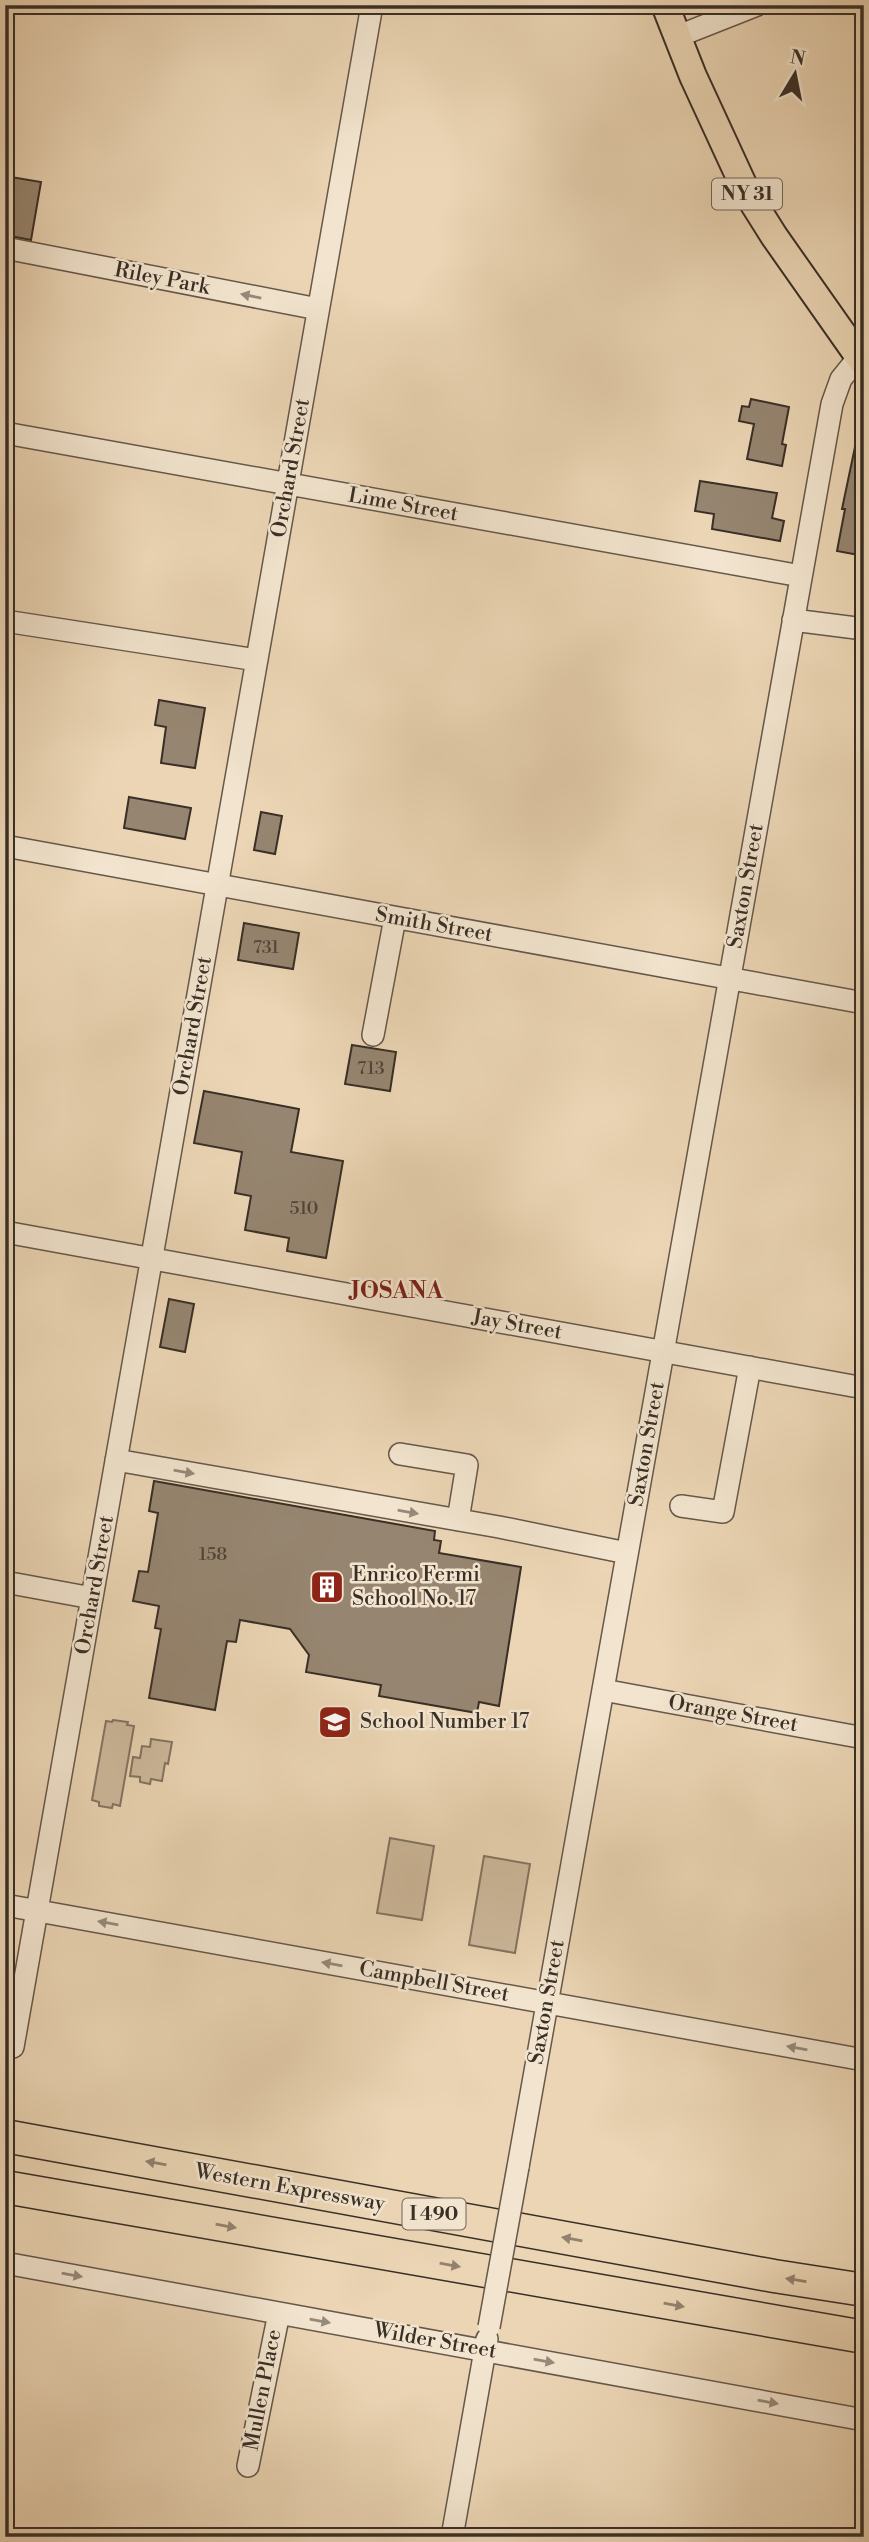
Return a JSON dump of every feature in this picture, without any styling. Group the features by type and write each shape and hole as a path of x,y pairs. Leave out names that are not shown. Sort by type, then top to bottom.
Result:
{"highway":[{"name":"Western Expressway","path":"5,2136 774,2276 864,2290"},
{"name":"I 490","path":"5,2187 863,2337"},
{"path":"5,2198 62,2197"}],"main road":[{"name":"NY 31","path":"665,5 676,37 747,193 861,361"}],"street":[{"name":"Orchard Street","path":"13,2047 372,5"},
{"path":"676,37 757,5"},
{"name":"Riley Park","path":"5,248 318,309"},
{"name":"Saxton Street","path":"453,2537 832,404 841,379 861,361"},
{"name":"Lime Street","path":"5,433 801,576"},
{"path":"793,620 864,629"},
{"path":"5,621 257,660"},
{"name":"Smith Street","path":"5,846 864,1003"},
{"path":"373,1035 395,918"},
{"name":"Jay Street","path":"5,1232 864,1388"},
{"path":"681,1506 723,1512 750,1367"},
{"path":"400,1454 467,1465 458,1520"},
{"path":"116,1460 458,1520 627,1553"},
{"path":"5,1582 92,1598"},
{"name":"Orange Street","path":"603,1690 864,1738"},
{"name":"Campbell Street","path":"5,1905 864,2060"},
{"name":"Wilder Street","path":"5,2263 864,2420"},
{"name":"Mullen Place","path":"248,2466 279,2313"}],"shaded area":[{"path":"106,1721 128,1722 127,1725 134,1726 120,1806 113,1804 112,1808 99,1806 99,1802 92,1800"},
{"path":"151,1739 172,1742 162,1781 151,1779 150,1784 140,1782 140,1777 130,1776 133,1757 140,1758 142,1746 150,1747"},
{"path":"390,1838 434,1846 422,1920 377,1913"},
{"path":"484,1856 530,1864 515,1953 469,1945"}],"building":[{"path":"5,176 41,182 31,240 5,235"},
{"path":"751,399 789,407 782,444 786,445 782,466 747,459 754,424 739,421 742,406 749,407"},
{"path":"856,442 864,443 864,556 837,551 845,509 842,509"},
{"path":"700,481 777,493 772,518 784,521 780,541 712,529 714,514 695,511"},
{"path":"159,700 205,708 195,768 161,763 166,727 155,725"},
{"path":"129,797 191,808 185,839 124,828"},
{"path":"261,812 282,816 275,854 254,850"},
{"path":"244,923 299,933 293,969 238,960"},
{"path":"352,1045 396,1052 390,1091 345,1084"},
{"path":"204,1091 299,1109 291,1152 343,1161 326,1258 287,1251 289,1238 245,1230 251,1196 235,1193 242,1152 194,1143"},
{"path":"169,1299 194,1304 185,1352 160,1347"},
{"name":"Enrico Fermi School No. 17","path":"154,1481 435,1531 434,1540 441,1541 439,1553 521,1567 499,1706 479,1702 477,1713 379,1696 381,1685 306,1672 309,1655 290,1629 240,1620 236,1642 227,1641 215,1710 149,1698 161,1629 155,1628 159,1606 133,1601 139,1571 148,1572 158,1513 149,1511"}],"place":[{"name":"Enrico Fermi School No. 17","path":"327,1587"},
{"name":"School Number 17","path":"335,1722"}],"district":[{"name":"JOSANA","path":"397,1291"}]}
